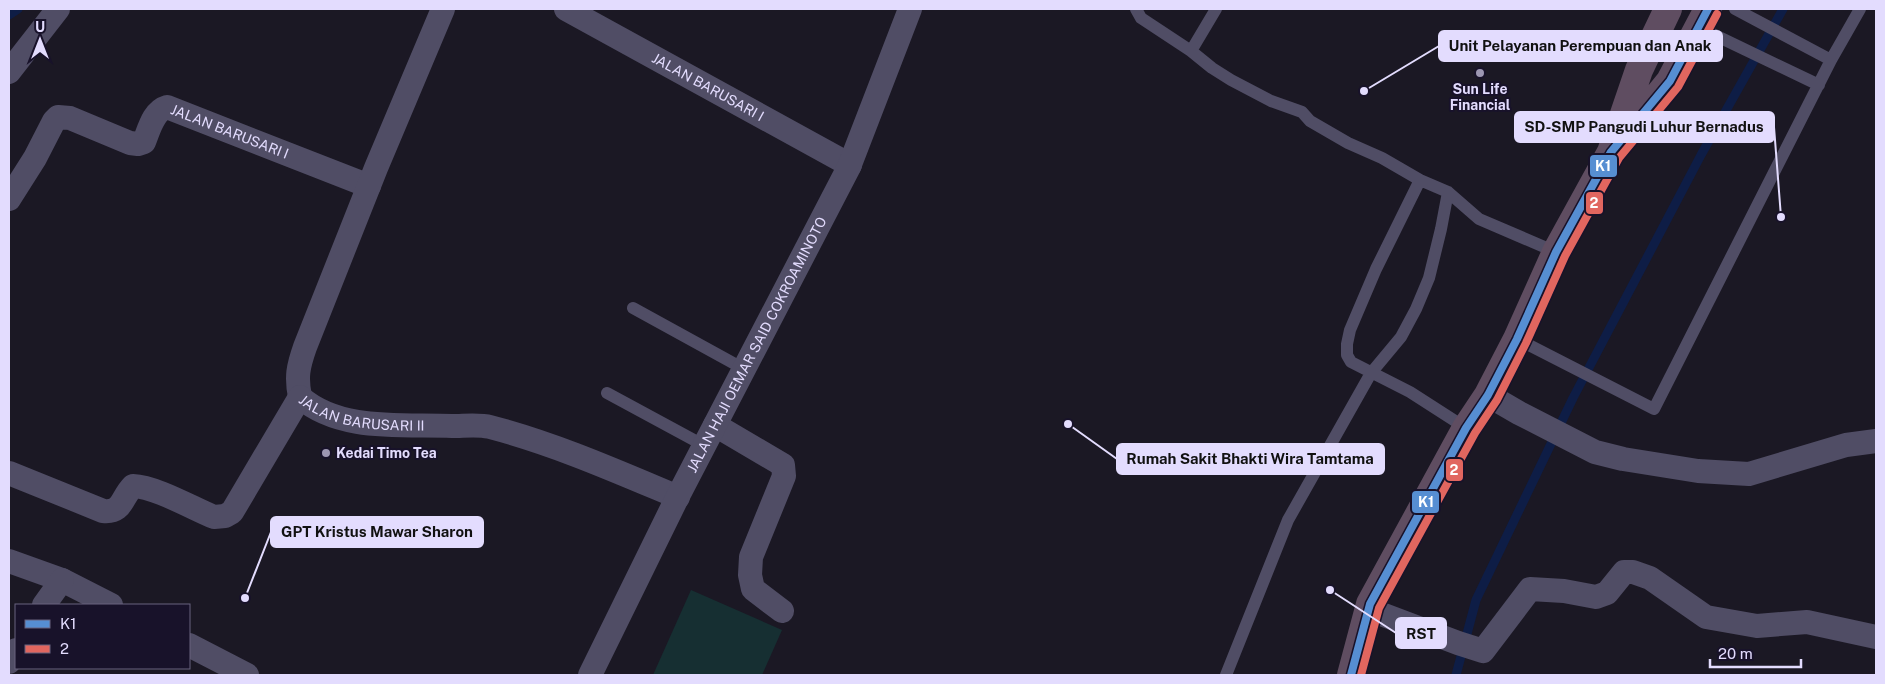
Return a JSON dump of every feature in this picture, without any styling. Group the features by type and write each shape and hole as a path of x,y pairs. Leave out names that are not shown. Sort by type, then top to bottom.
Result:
{"highway":[{"path":"1351,675 1368,609 1466,428 1488,395 1517,339 1556,252 1611,152 1639,70 1668,9"},
{"path":"1611,152 1670,81 1703,18"}],"street":[{"path":"9,72 58,9"},
{"path":"300,397 297,381 298,366 327,289 443,9"},
{"name":"JALAN BARUSARI I","path":"566,9 850,165"},
{"name":"JALAN HAJI OEMAR SAID COKROAMINOTO","path":"590,675 678,497 850,165 910,9"},
{"name":"JALAN BARUSARI I","path":"9,199 35,158 58,116 70,118 130,143 138,144 144,142 160,109 167,108 369,186"},
{"path":"1488,395 1595,452 1624,459 1698,471 1748,474 1846,445 1876,441"},
{"name":"JALAN BARUSARI II","path":"9,473 103,511 111,512 118,509 133,486 141,486 214,517 225,516 232,512 300,397 311,407 327,415 352,421 377,424 488,426 585,458 678,497"},
{"path":"715,425 783,465 784,476 751,557 750,575 753,589 782,611"},
{"path":"9,561 62,580 108,604"},
{"path":"1368,609 1458,644 1483,651 1530,590 1564,591 1596,596 1607,594 1624,572 1632,572 1650,578 1706,617 1757,626 1806,622 1876,637"},
{"path":"45,604 62,580"},
{"path":"190,646 247,675"}],"lane":[{"path":"1136,9 1141,18 1231,80 1271,101 1302,112 1310,121 1420,180 1448,192 1479,220 1556,252"},
{"path":"1191,51 1216,9"},
{"path":"1735,9 1831,60"},
{"path":"1517,339 1654,409 1831,60 1860,9"},
{"path":"1703,18 1737,46 1819,85"},
{"path":"1420,180 1376,270 1350,330 1347,355 1351,362 1410,392 1466,428"},
{"path":"1226,675 1288,520 1371,373 1401,337 1416,309 1429,278 1448,192"},
{"path":"633,308 744,369"},
{"path":"607,393 705,446"}],"green space":[{"path":"691,590 782,630 762,675 653,675"}],"waterway":[{"path":"9,15 18,9"},
{"path":"1456,675 1476,600 1573,398 1701,155 1783,9"}],"transit line":[{"name":"K1","path":"1351,675 1370,604 1466,428 1488,395 1517,339 1556,252 1611,152 1670,81 1708,9"},
{"name":"2","path":"1361,675 1379,608 1475,433 1497,400 1526,343 1565,256 1619,158 1678,87 1717,14"}],"place":[{"name":"Sun Life Financial","path":"1480,73"},
{"name":"Unit Pelayanan Perempuan dan Anak","path":"1364,91"},
{"name":"SD-SMP Pangudi Luhur Bernadus","path":"1781,217"},
{"name":"Rumah Sakit Bhakti Wira Tamtama","path":"1068,424"},
{"name":"Kedai Timo Tea","path":"326,453"},
{"name":"RST","path":"1330,590"},
{"name":"GPT Kristus Mawar Sharon","path":"245,598"}]}
